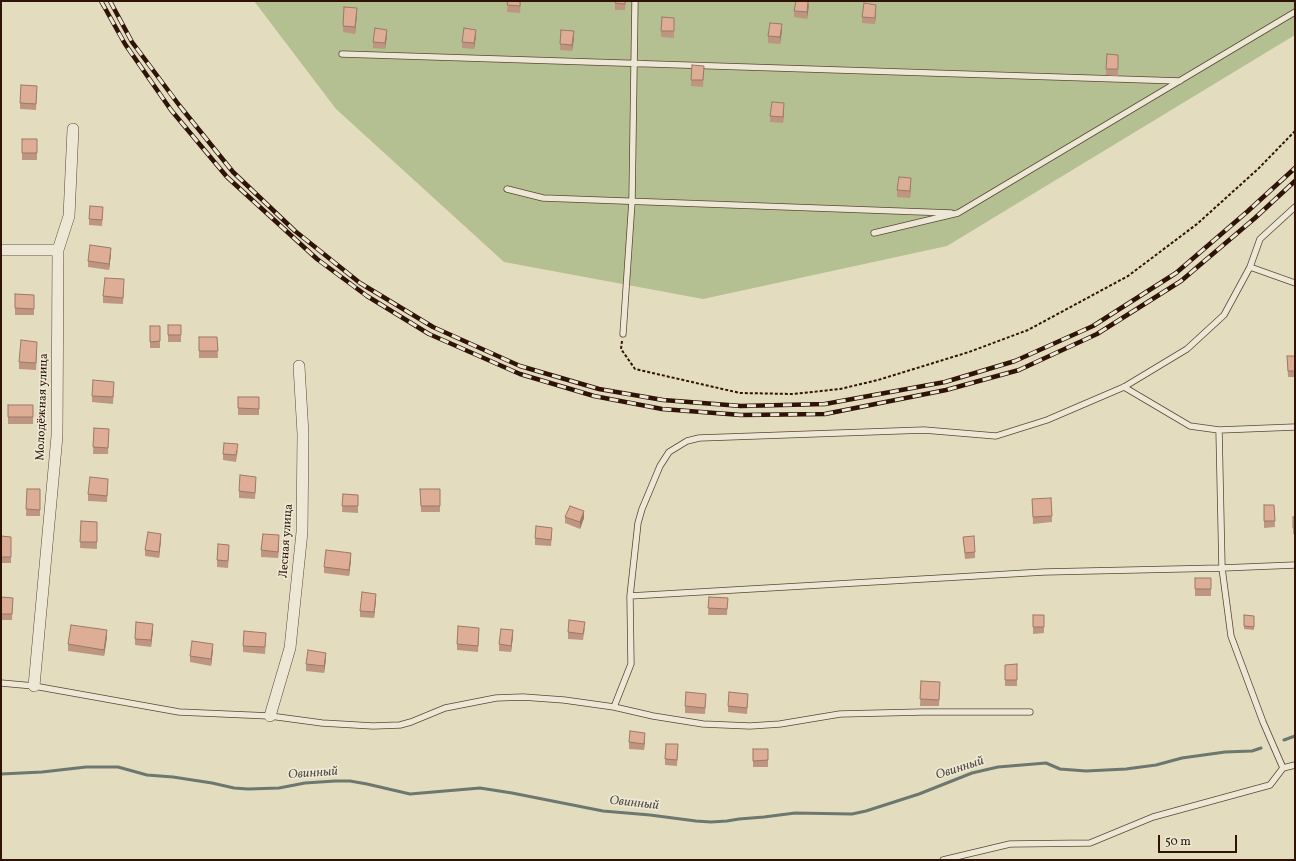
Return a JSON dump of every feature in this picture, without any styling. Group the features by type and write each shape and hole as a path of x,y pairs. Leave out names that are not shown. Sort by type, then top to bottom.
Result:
{"street":[{"name":"Молодёжная улица","path":"34,686 57,436 58,250 69,216 73,129"},
{"path":"1,250 58,250"},
{"name":"Лесная улица","path":"270,716 290,648 302,532 303,434 299,366"}],"lane":[{"path":"622,334 632,201 635,1"},
{"path":"874,233 958,213 1295,12"},
{"path":"342,54 1180,81"},
{"path":"507,189 543,198 958,213"},
{"path":"614,707 631,664 630,596 638,523 642,508 660,466 668,452 687,440 699,438 924,430 996,436 1047,420 1124,387 1187,349 1224,315 1250,267 1260,239 1295,207"},
{"path":"1250,267 1295,283"},
{"path":"1124,387 1190,426 1219,430 1295,427"},
{"path":"1219,430 1222,568 1231,636 1263,722 1283,768"},
{"path":"630,596 1044,572 1295,565"},
{"path":"1,683 34,686 179,712 270,716 322,723 387,725 400,725 411,722 445,708 496,698 523,697 564,700 614,707 653,716 703,724 750,726 780,724 840,714 1030,712"},
{"path":"943,860 1010,844 1090,843 1153,817 1270,785 1283,768 1295,765"}],"path":[{"path":"622,334 620,349 634,368 740,393 793,394 840,389 878,380 968,352 1028,330 1128,276 1197,224 1258,169 1295,131"}],"green space":[{"path":"254,1 1295,1 1295,35 947,246 703,299 504,262 336,109"}],"building":[{"path":"508,1 520,1 520,6 507,5"},
{"path":"615,1 625,1 625,4 615,3"},
{"path":"796,1 808,1 807,12 794,11"},
{"path":"864,3 876,5 875,18 862,17"},
{"path":"344,7 357,8 355,27 343,26"},
{"path":"662,17 674,18 674,31 661,31"},
{"path":"770,23 782,24 780,37 768,36"},
{"path":"375,28 387,30 385,43 373,42"},
{"path":"464,28 476,30 474,43 462,42"},
{"path":"561,30 574,31 572,45 560,44"},
{"path":"1107,54 1118,55 1118,69 1106,69"},
{"path":"692,65 704,66 703,80 691,80"},
{"path":"21,85 37,86 36,104 20,103"},
{"path":"772,102 784,103 783,117 770,116"},
{"path":"22,139 37,139 37,153 22,153"},
{"path":"899,177 911,178 910,191 897,190"},
{"path":"90,206 103,207 102,220 89,219"},
{"path":"90,245 111,248 109,264 88,261"},
{"path":"105,278 124,279 123,298 103,296"},
{"path":"15,294 34,295 34,309 15,308"},
{"path":"168,325 181,325 181,335 168,335"},
{"path":"150,326 160,326 160,341 150,342"},
{"path":"199,337 217,337 218,351 199,351"},
{"path":"21,340 37,342 36,363 19,362"},
{"path":"1287,356 1295,356 1295,371 1288,371"},
{"path":"93,380 114,382 113,397 92,396"},
{"path":"238,397 259,397 259,409 238,408"},
{"path":"8,405 33,405 33,417 8,417"},
{"path":"94,428 109,429 108,448 93,447"},
{"path":"224,443 238,444 236,455 223,454"},
{"path":"240,475 256,477 255,493 239,491"},
{"path":"90,477 108,479 107,496 88,494"},
{"path":"27,489 40,489 40,510 26,509"},
{"path":"420,489 440,489 440,506 421,506"},
{"path":"343,494 358,495 358,506 342,506"},
{"path":"1051,498 1052,516 1033,517 1032,499"},
{"path":"1264,505 1274,505 1275,521 1264,521"},
{"path":"570,506 584,511 580,522 565,517"},
{"path":"1293,517 1295,517 1295,528 1293,528"},
{"path":"81,521 97,522 97,542 80,542"},
{"path":"536,526 552,528 551,540 535,538"},
{"path":"148,532 161,534 159,552 145,550"},
{"path":"263,534 279,535 278,552 261,550"},
{"path":"1,536 11,537 11,557 1,557"},
{"path":"974,536 975,552 965,553 963,537"},
{"path":"218,544 229,545 228,561 217,560"},
{"path":"326,550 351,553 349,570 324,567"},
{"path":"1195,578 1211,578 1211,589 1195,589"},
{"path":"362,592 376,594 374,612 360,611"},
{"path":"1,597 13,598 12,614 1,614"},
{"path":"709,597 728,598 727,609 708,608"},
{"path":"1033,615 1044,615 1044,627 1033,627"},
{"path":"1244,615 1254,616 1254,627 1244,626"},
{"path":"569,620 585,622 583,634 568,632"},
{"path":"136,622 153,624 151,640 135,639"},
{"path":"71,625 107,630 104,650 68,644"},
{"path":"458,626 479,628 478,646 457,644"},
{"path":"501,629 513,630 511,646 499,644"},
{"path":"244,631 266,633 265,647 243,646"},
{"path":"192,641 213,644 211,659 190,656"},
{"path":"308,650 326,653 324,666 306,664"},
{"path":"1017,664 1017,680 1005,680 1005,665"},
{"path":"921,681 940,682 939,700 920,699"},
{"path":"686,692 706,694 705,708 685,706"},
{"path":"729,692 748,694 747,708 728,706"},
{"path":"630,731 645,733 644,744 629,742"},
{"path":"666,744 678,744 677,760 665,759"},
{"path":"753,749 768,749 768,760 753,761"}],"waterway":[{"name":"Овинный","path":"1284,740 1295,736"},
{"name":"Овинный","path":"1,774 42,772 86,767 118,767 147,775 173,777 234,788 248,789 279,788 305,783 335,781 350,781 410,794 480,788 603,811 711,822 795,813 852,814 919,794 972,773 998,767 1046,763 1060,769 1086,771 1126,769 1156,765 1182,758 1225,752 1252,751 1261,748"}],"railway":[{"path":"101,1 125,44 171,110 227,177 317,259 367,296 429,334 520,374 594,396 662,409 741,415 825,414 946,390 1019,370 1097,334 1181,281 1255,218 1295,181"},
{"path":"110,1 132,42 179,105 233,172 295,231 360,283 433,327 520,366 599,389 663,400 741,406 825,404 945,382 1015,361 1093,326 1176,273 1295,168"}]}
